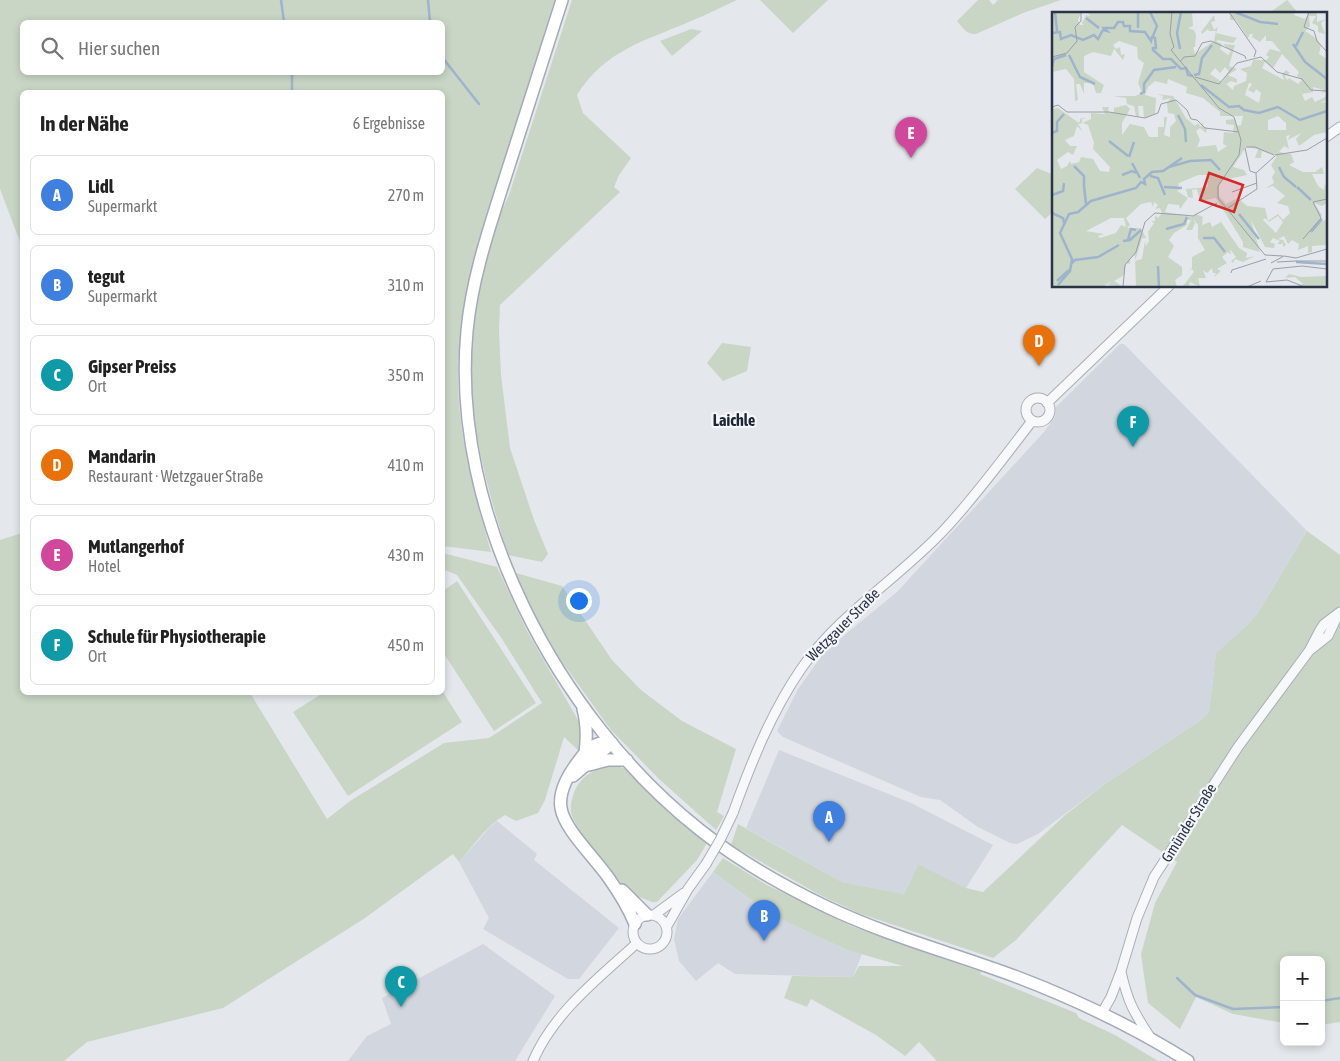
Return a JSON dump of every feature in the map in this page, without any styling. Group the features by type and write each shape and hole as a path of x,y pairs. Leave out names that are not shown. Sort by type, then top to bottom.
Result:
{"main road":[{"path":"562,0 484,247 470,310 465,366 469,429 488,513 508,570 537,634 582,705 626,760 700,830 749,865 785,886 866,924 1015,976 1102,1012 1150,1037 1188,1061"},
{"path":"582,705 587,729 585,753"},
{"path":"612,743 598,744 585,753 571,771 562,792 560,805 573,832 608,877 628,908 635,924"},
{"path":"565,784 612,743"},
{"path":"581,769 598,761 626,760"},
{"path":"608,877 650,915"}],"street":[{"path":"1328,136 1340,127"},
{"name":"Wetzgauer Straße","path":"1047,402 1168,288"},
{"name":"Wetzgauer Straße","path":"1032,421 1027,415 1028,404 1037,399 1047,402"},
{"name":"Wetzgauer Straße","path":"1032,421 1043,421 1048,416 1050,409 1047,402"},
{"name":"Wetzgauer Straße","path":"637,943 646,949 656,948 661,946 667,937 667,926 720,840 763,738 782,700 801,669 819,646 839,626 944,530 1032,421"},
{"name":"Gmünder Straße","path":"1102,1012 1111,997 1137,918 1154,878 1238,747 1309,651 1324,624 1339,613"},
{"name":"Wetzgauer Straße","path":"635,924 642,916 650,915 688,890"},
{"path":"650,915 660,917 667,926"},
{"path":"533,1061 554,1026 575,1000 637,943 633,933 635,924"},
{"path":"1121,971 1128,1000 1150,1037"}],"shaded area":[{"path":"1120,344 1124,344 1307,531 1258,613 1216,653 1209,712 1201,720 1105,784 1038,834 1017,844 1010,843 978,827 940,800 921,797 783,737 777,731 798,689 825,651 897,592 1044,432 1055,417 1056,407"},
{"path":"779,750 911,803 993,845 966,888 918,864 904,894 842,882 746,828"},
{"path":"497,821 537,854 534,860 619,928 579,979 568,979 483,929 489,918 459,862"},
{"path":"713,872 772,915 847,950 862,954 853,977 735,974 718,963 696,981 679,961 674,939 678,919"},
{"path":"483,944 555,996 515,1061 348,1061 367,1036 391,1024 382,998"}],"green space":[{"path":"0,0 555,0 477,255 460,337 458,375 461,426 471,477 491,552 445,546 445,90 20,90 20,242 0,189"},
{"path":"572,0 737,0 627,49 600,67 588,80 577,95 583,113 631,158 619,175 614,187 620,192 500,305 501,375 510,448 534,520 548,554 542,562 508,555 488,487 477,436 472,395 472,345 478,294 489,245 496,223 509,195"},
{"path":"760,0 828,0 793,33"},
{"path":"978,0 989,0 993,5 998,0 1061,0 1023,13 973,34 965,30 957,21"},
{"path":"1287,0 1297,12 1271,12"},
{"path":"691,29 702,31 672,56 660,41"},
{"path":"1037,168 1052,174 1052,213 1045,219 1015,189"},
{"path":"722,343 751,347 747,371 723,381 707,363"},
{"path":"1307,531 1340,555 1340,1022 1325,1024 1325,956 1280,956 1280,1022 1233,1014 1196,997 1180,1029 1148,1003 1141,954 1155,903 1177,862 1122,825 1016,940 993,958 858,913 820,895 731,845 738,824 842,882 904,894 918,864 966,888 983,892 1064,816 1105,784 1201,720 1209,712 1216,653 1258,613"},
{"path":"20,534 20,695 251,695 327,819 350,801 444,743 489,738 542,703 502,639 457,575 445,570 445,554 497,567 527,631 578,720 581,732 580,752 564,737 545,800 538,813 516,821 505,815 498,819 459,862 453,854 365,918 223,1008 87,1042 64,1061 0,1061 0,540"},
{"path":"516,573 562,586 612,660 641,690 682,721 736,749 717,812 724,816 716,830 659,779 611,730 560,659 537,620"},
{"path":"457,581 536,703 494,731 445,655 445,590"},
{"path":"320,695 445,695 462,722 348,796 293,712"},
{"path":"616,765 625,769 669,813 707,843 697,860 657,902 639,897 634,899 580,831 571,812 573,795 581,781 594,771"},
{"path":"723,858 767,885 851,926 981,972 980,974 1076,1013 1079,1018 1115,1035 1158,1061 937,1061 919,1042 905,1056 876,1035 811,999 807,1007 784,998 792,976 853,977 859,966 903,966 847,950 772,915 713,872"}],"waterway":[{"path":"281,0 284,20"},
{"path":"428,0 430,20"},
{"path":"445,61 479,104"},
{"path":"292,75 292,90"},
{"path":"1177,978 1195,995 1233,1009 1280,1007"},
{"path":"1325,1000 1340,998"}],"place":[{"name":"Mutlangerhof","path":"911,158"},
{"name":"Mandarin","path":"1039,366"},
{"name":"Schule für Physiotherapie","path":"1133,447"},
{"name":"Lidl","path":"829,842"},
{"name":"tegut","path":"764,941"},
{"name":"Gipser Preiss","path":"401,1007"}],"district":[{"name":"Laichle","path":"734,420"}]}
